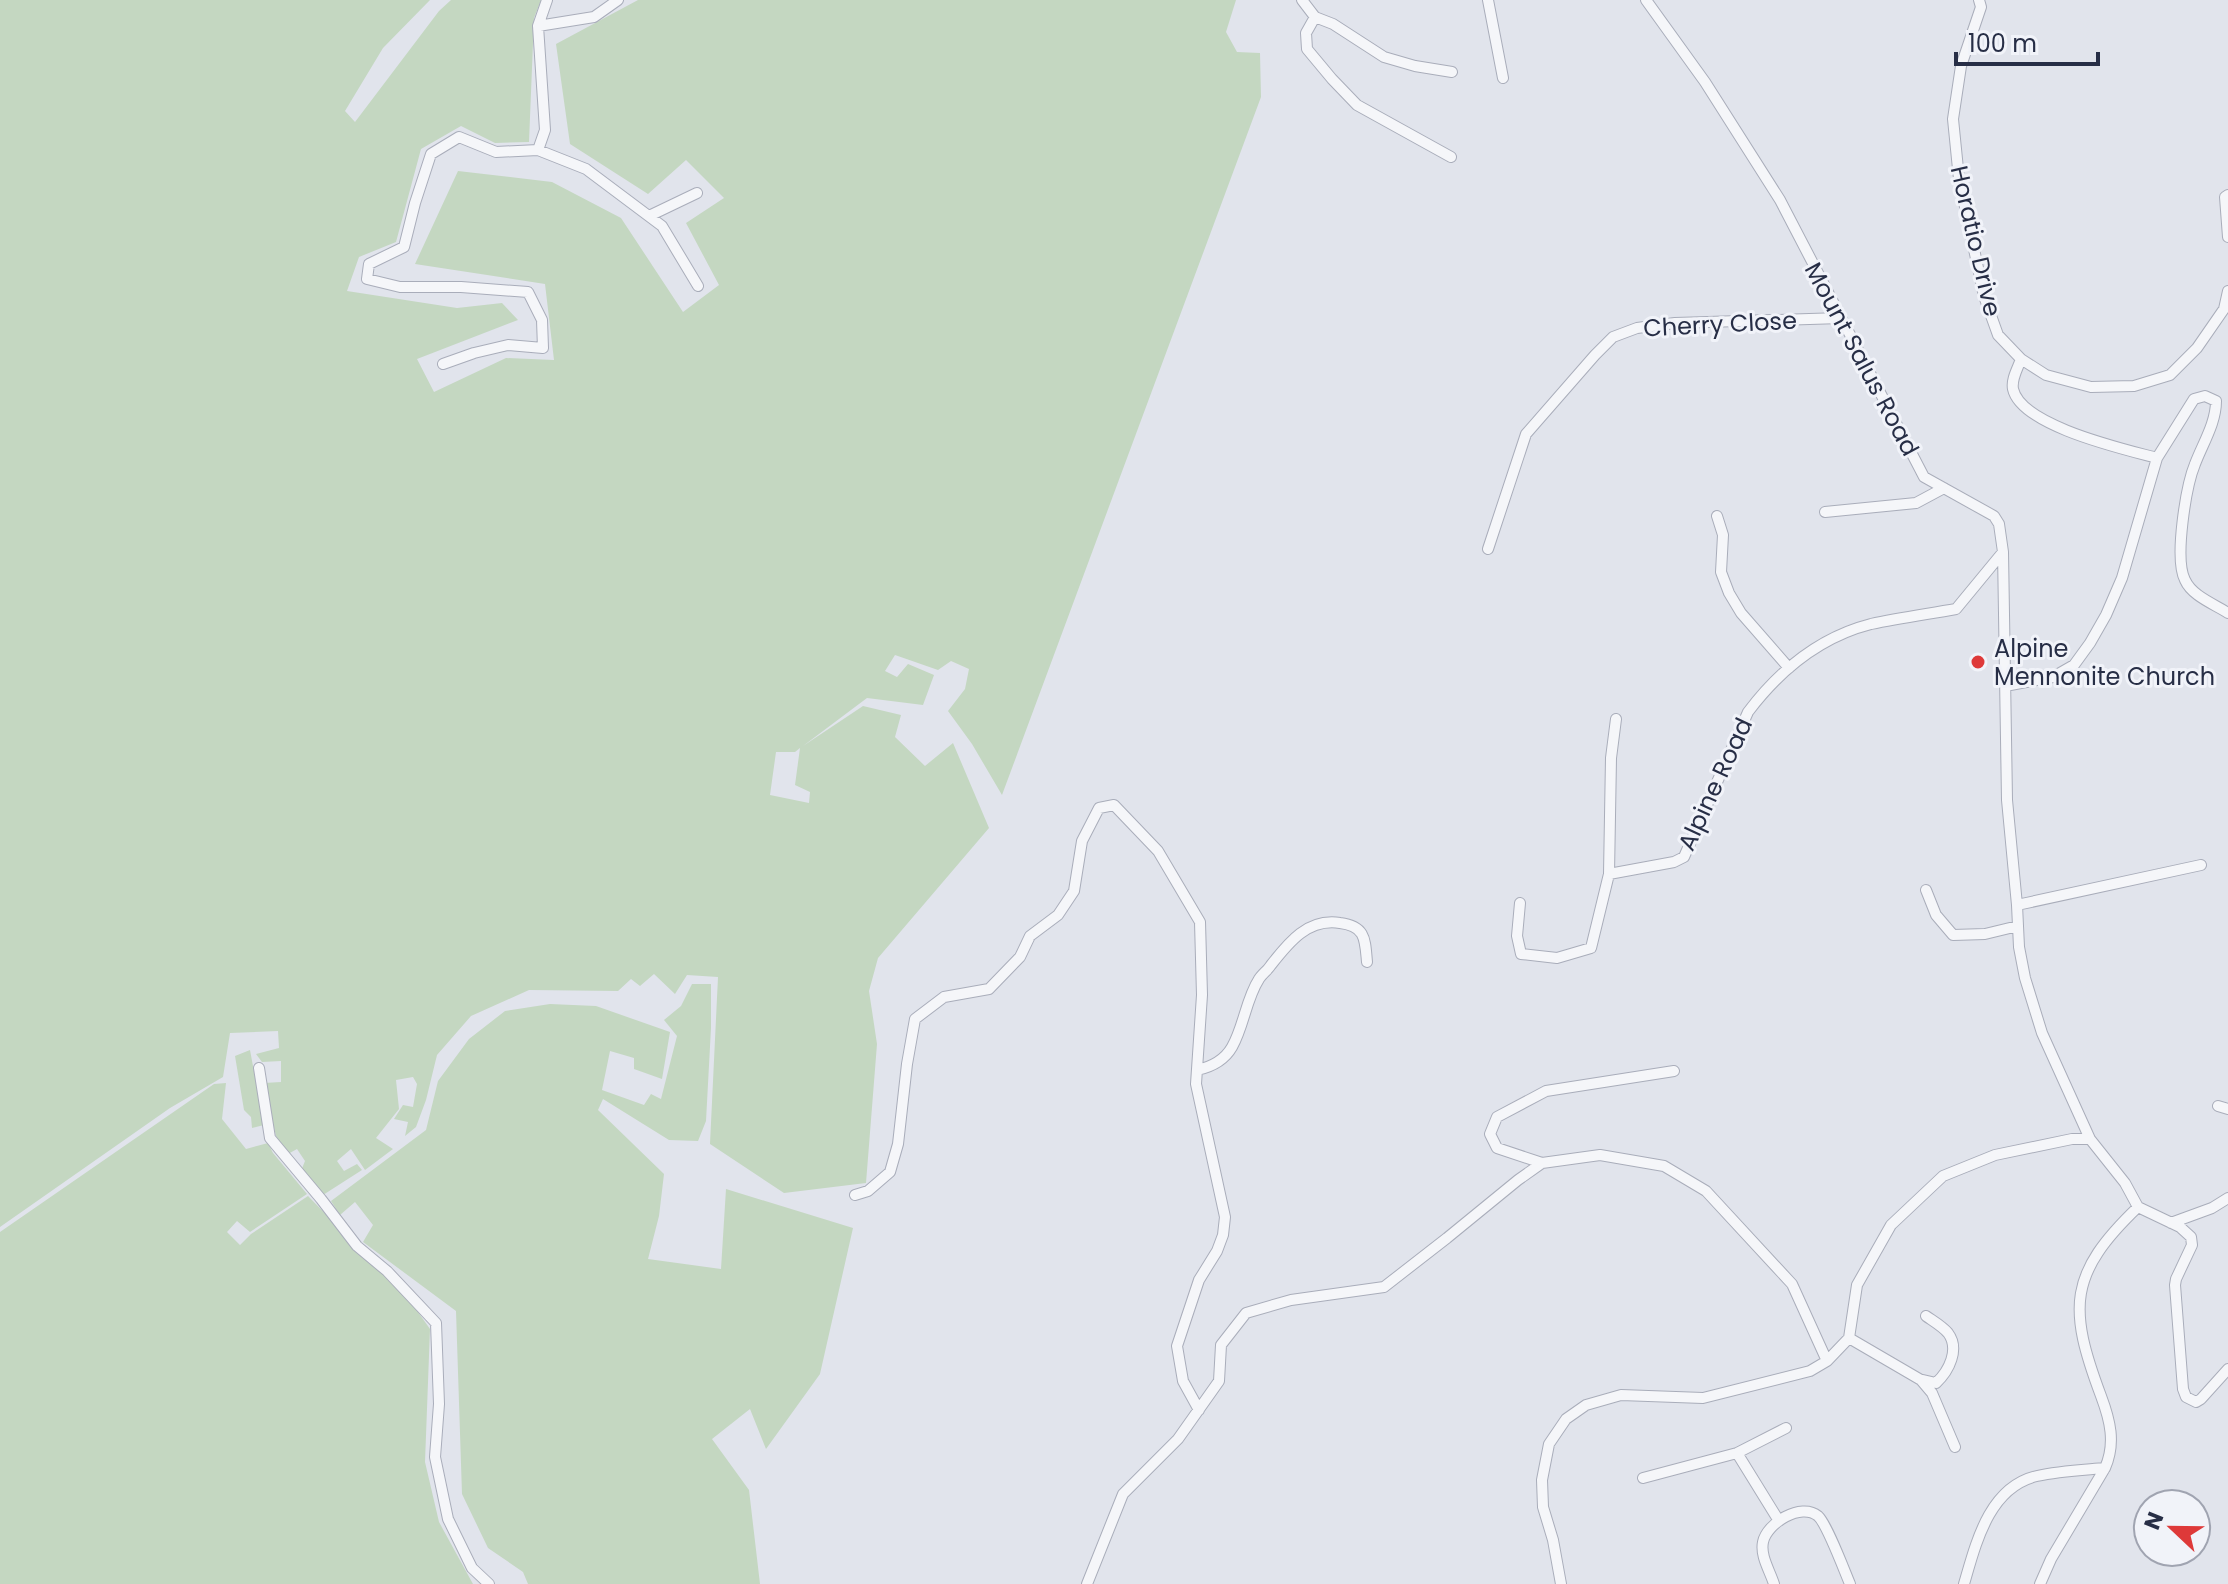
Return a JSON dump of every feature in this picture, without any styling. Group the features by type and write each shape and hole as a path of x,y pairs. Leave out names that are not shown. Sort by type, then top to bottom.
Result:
{"street":[{"path":"538,150 545,130 538,26 547,0"},
{"path":"538,26 594,17 618,0"},
{"path":"1302,0 1315,17 1333,24 1384,57 1452,72"},
{"path":"1488,0 1503,78"},
{"name":"Mount Salus Road","path":"1646,0 1705,82 1780,200 1924,477 1994,516 1999,524 2003,552 2007,800 2025,978 2042,1033 2090,1139 2125,1183 2138,1207"},
{"name":"Horatio Drive","path":"1979,0 1981,7 1961,66 1953,119 1959,179 1984,296 1998,335 2021,359 2046,375 2091,387 2134,386 2170,375 2197,348 2224,309 2228,291"},
{"path":"1315,17 1306,33 1307,49 1357,105 1451,157"},
{"path":"443,364 508,345 543,348 542,320 528,292 400,287 367,279 369,264 404,247 431,154 459,137 496,152 538,150 586,169 662,226 698,286"},
{"path":"649,216 697,193"},
{"path":"2228,195 2225,197 2228,237"},
{"name":"Cherry Close","path":"1488,549 1526,434 1613,337 1637,328 1675,323 1841,318"},
{"path":"2021,359 2012,384 2015,396 2024,406 2046,421 2084,437 2157,458"},
{"path":"2005,686 2053,677 2074,665 2090,643 2122,578 2157,458 2194,399 2205,396 2216,401 2216,414 2187,487 2181,571 2198,595 2228,613"},
{"path":"1825,512 1916,503 1944,488"},
{"path":"1717,516 1723,535 1721,572 1729,593 1741,613 1789,668"},
{"name":"Alpine Road","path":"1609,874 1674,862 1684,857 1748,712 1764,691 1799,658 1833,638 1869,625 1956,609 2003,552"},
{"path":"1520,903 1517,936 1521,954 1557,958 1591,948 1609,874 1611,758 1616,719"},
{"path":"855,1195 868,1191 890,1172 898,1144 915,1019 944,997 989,989 1020,957 1030,936 1058,915 1074,891 1082,841 1099,808 1114,805 1158,851 1200,922 1202,995 1196,1084 1225,1217 1223,1235 1199,1280 1177,1346 1183,1381 1199,1410"},
{"path":"2017,905 2201,865"},
{"path":"1926,890 1936,915 1953,935 1985,934 2018,926"},
{"path":"1197,1070 1213,1066 1231,1049 1259,979 1289,943 1310,925 1328,921 1357,928 1365,939 1367,962"},
{"path":"259,1068 270,1138 357,1246 387,1271 436,1323 439,1404 435,1457 448,1519 472,1568 489,1584"},
{"path":"1674,1071 1546,1091 1497,1117 1490,1134 1497,1148 1542,1163 1600,1155 1612,1157 1664,1166 1706,1191 1792,1284 1827,1361"},
{"path":"1561,1584 1543,1507 1542,1480 1549,1444 1566,1419 1586,1405 1621,1395 1703,1398 1810,1371 1827,1361 1849,1338 1857,1285 1891,1225 1943,1176 1995,1155 2072,1139 2090,1139"},
{"path":"1087,1584 1123,1494 1178,1439 1219,1381 1221,1345 1246,1313 1291,1300 1384,1287 1542,1163"},
{"path":"2171,1223 2212,1208 2228,1198"},
{"path":"2040,1584 2051,1559 2110,1457 2112,1438 2109,1419 2083,1337 2078,1315 2079,1299 2083,1280 2098,1251 2121,1222 2138,1207 2185,1231 2192,1241 2175,1285 2186,1397 2196,1402 2201,1399 2228,1369"},
{"path":"1849,1338 1921,1380 1936,1383 1947,1370 1953,1346 1946,1331 1926,1316"},
{"path":"1921,1380 1932,1393 1955,1447"},
{"path":"1643,1478 1737,1453 1786,1428"},
{"path":"1737,1453 1779,1521"},
{"path":"1964,1584 1979,1534 2003,1496 2035,1476 2105,1468"},
{"path":"1774,1584 1764,1558 1763,1543 1769,1529 1803,1511 1821,1519 1850,1584"}],"green space":[{"path":"0,0 430,0 383,48 345,111 355,122 439,11 451,0 541,0 534,18 529,142 495,143 461,126 421,149 396,242 359,257 347,291 457,308 502,303 518,320 417,359 434,392 506,358 554,360 545,284 415,264 458,171 552,182 621,218 683,312 719,285 686,223 724,198 686,160 648,194 570,144 556,44 638,0 1236,0 1226,32 1237,52 1260,53 1261,97 1002,795 948,711 965,689 969,669 951,661 938,670 895,655 885,671 897,677 908,664 934,675 923,705 867,698 803,746 863,706 901,715 895,737 925,766 953,743 989,828 878,958 869,991 877,1044 866,1183 784,1193 710,1144 718,977 687,975 675,994 654,974 640,986 631,979 618,991 529,990 471,1016 437,1055 416,1127 405,1136 408,1122 394,1119 403,1105 413,1107 417,1084 413,1077 396,1080 399,1109 376,1138 393,1149 365,1170 351,1149 337,1161 344,1171 357,1164 362,1170 323,1195 301,1171 305,1161 297,1149 288,1154 276,1136 264,1083 281,1082 281,1061 262,1062 256,1054 279,1048 278,1031 230,1033 223,1077 170,1108 0,1227","holes":["800,748 795,785 810,792 809,803 770,795 776,752 795,752"]},
{"path":"692,984 711,984 706,1121 698,1141 669,1140 603,1099 598,1110 664,1174 659,1216 648,1259 721,1269 726,1189 853,1228 820,1374 766,1449 750,1409 712,1439 749,1490 760,1584 528,1584 523,1572 488,1548 462,1494 456,1311 363,1242 373,1225 355,1202 340,1215 331,1201 426,1130 438,1081 469,1039 505,1011 550,1004 596,1006 670,1032 662,1079 634,1069 634,1058 610,1051 602,1090 644,1105 651,1094 661,1099 677,1036 664,1020 681,1006"},
{"path":"250,1050 264,1125 252,1128 251,1117 244,1110 235,1056"},
{"path":"226,1083 222,1119 246,1149 268,1143 307,1194 250,1232 237,1221 227,1232 240,1245 251,1234 308,1196 408,1298 430,1329 425,1462 439,1522 473,1584 0,1584 0,1232 214,1084"}],"place":[{"name":"Alpine Mennonite Church","path":"1978,662"}]}
